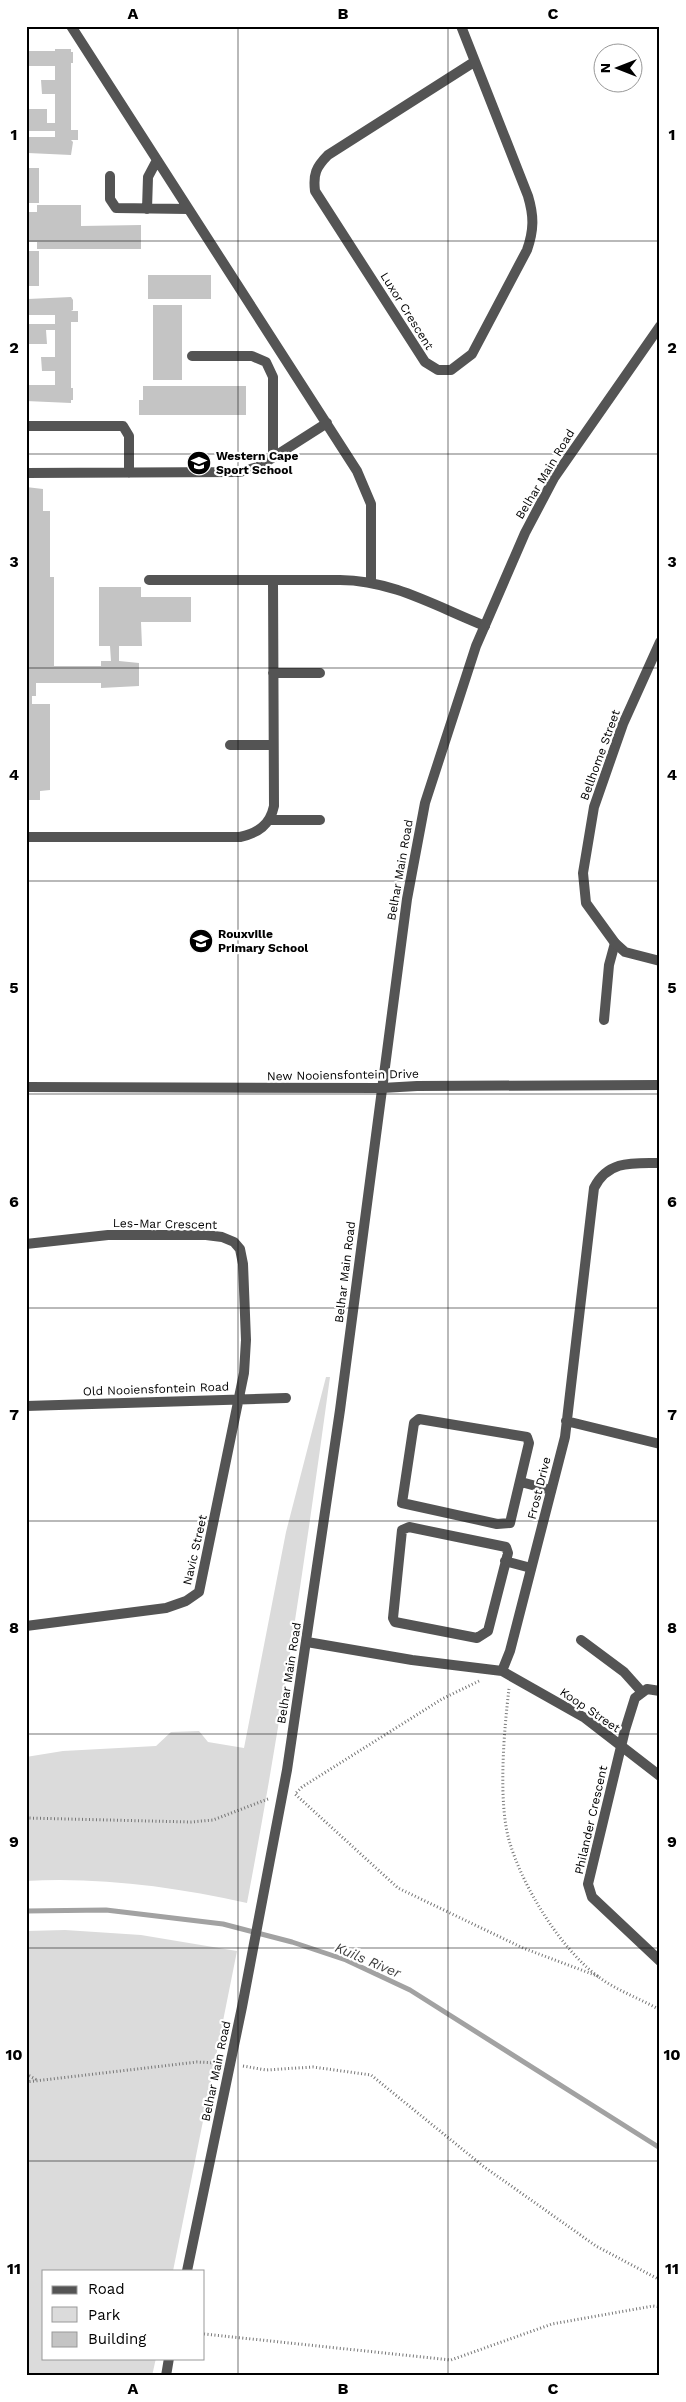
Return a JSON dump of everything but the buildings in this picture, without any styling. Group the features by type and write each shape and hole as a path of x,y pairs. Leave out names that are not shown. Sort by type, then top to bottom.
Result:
{"street":[{"path":"71,26 357,470 371,504 371,582"},
{"name":"Luxor Crescent","path":"461,26 528,196 534,215 533,233 527,250 472,354 450,370 438,370 424,362 320,199 315,191 314,173 318,165 328,156 474,62"},
{"path":"147,209 148,177 157,160"},
{"path":"110,176 110,199 113,206 120,209 188,209"},
{"name":"Belhar Main Road","path":"188,2270 273,1847 307,1642 407,899 423,812 434,772 476,646 525,533 554,478 660,326"},
{"path":"192,356 252,356 266,362 273,378 273,457"},
{"path":"26,473 240,472 258,466 327,423"},
{"path":"26,426 122,426 129,436 129,473"},
{"path":"149,580 371,582 393,588 485,626"},
{"path":"26,837 240,837 256,832 269,820 274,806 273,580"},
{"name":"Bellhome Street","path":"660,642 623,724 594,807 582,873 586,903 615,944 625,952 660,961"},
{"path":"273,673 320,673"},
{"path":"230,745 273,745"},
{"path":"269,820 320,820"},
{"path":"604,1020 609,965 615,944"},
{"name":"New Nooiensfontein Drive","path":"26,1086 382,1088 417,1086 660,1085"},
{"name":"Frost Drive","path":"502,1671 510,1651 565,1437 594,1188 603,1174 619,1164 660,1163"},
{"name":"Les-Mar Crescent","path":"26,1244 118,1235 206,1235 222,1237 234,1242 240,1249 244,1274 246,1340 240,1398"},
{"name":"Navic Street","path":"26,1626 166,1608 186,1601 199,1592 240,1398"},
{"name":"Old Nooiensfontein Road","path":"26,1406 286,1398"},
{"path":"419,1419 527,1437 529,1443 521,1482 512,1521 508,1525 404,1505 402,1501 414,1424 419,1419"},
{"path":"566,1421 660,1444"},
{"path":"521,1482 551,1490"},
{"path":"409,1527 504,1545 507,1550 505,1561 488,1631 479,1638 396,1623 394,1620 404,1528 409,1527"},
{"path":"505,1561 531,1568"},
{"path":"581,1640 624,1672 641,1691"},
{"path":"307,1642 412,1660 502,1671"},
{"name":"Koop Street","path":"502,1671 585,1718 660,1776"},
{"path":"621,1746 635,1698 641,1691 653,1689 660,1691"},
{"name":"Philander Crescent","path":"621,1746 590,1877 589,1890 597,1902 660,1961"},
{"path":"166,2376 169,2360"}],"path":[{"path":"489,1669 479,1682 442,1699 302,1787 295,1794 398,1888 523,1948 600,1978 660,2010"},
{"path":"513,1677 508,1689 504,1768 505,1812 509,1839 518,1863 553,1930 564,1944 600,1978"},
{"path":"26,1818 191,1822 213,1820 269,1799"},
{"path":"26,2082 198,2062 230,2063 266,2070 313,2067 371,2075 483,2166 596,2246 660,2280"},
{"path":"26,2074 37,2080"},
{"path":"205,2334 451,2360 552,2324 660,2306"}],"green space":[{"path":"326,1377 330,1377 302,1575 271,1772 247,1903 137,1884 82,1880 26,1881 26,1757 63,1751 156,1746 171,1732 199,1731 208,1742 244,1748 286,1532"},
{"path":"65,1930 141,1935 237,1951 173,2270 42,2270 42,2360 156,2360 152,2376 26,2376 26,1931"}],"waterway":[{"name":"Kuils River","path":"26,1911 106,1910 223,1924 292,1942 346,1960 410,1990 660,2148"}],"place":[{"name":"Western Cape Sport School","path":"199,463"},
{"name":"Rouxville Primary School","path":"201,941"}]}
